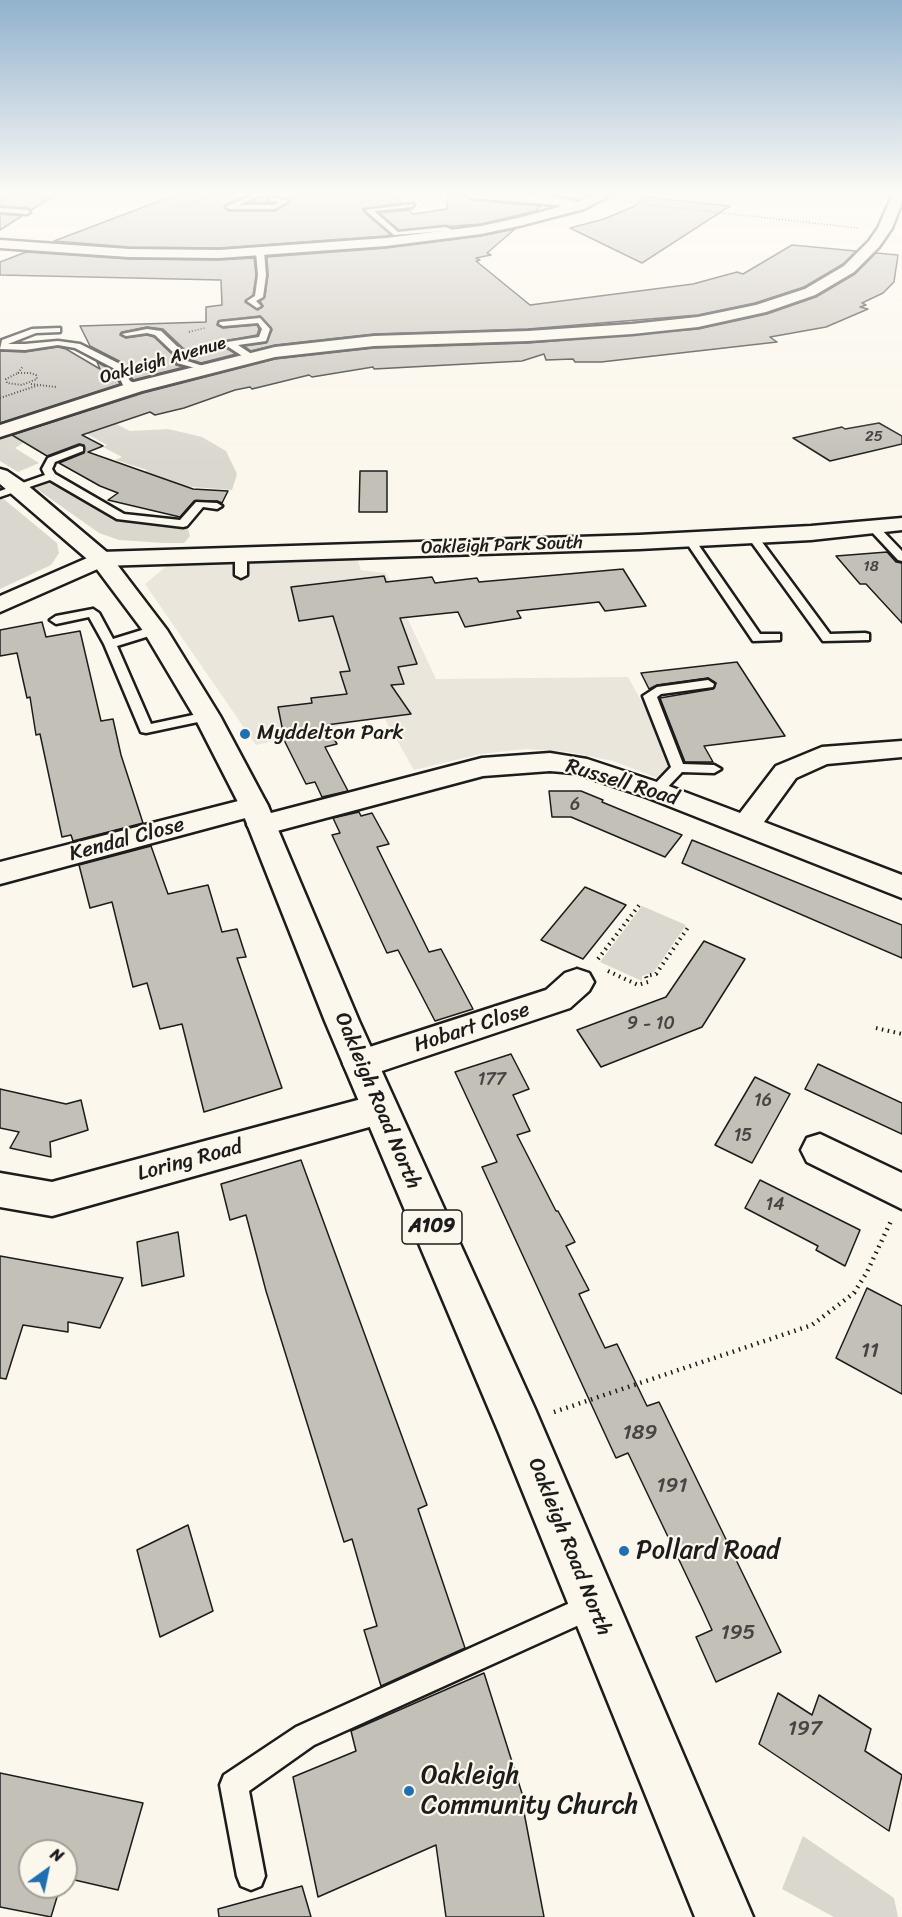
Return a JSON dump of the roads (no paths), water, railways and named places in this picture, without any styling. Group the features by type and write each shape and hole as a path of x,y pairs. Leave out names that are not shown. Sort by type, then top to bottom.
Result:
{"street":[{"name":"Oakleigh Avenue","path":"0,431 136,387 250,357 300,348 365,342 576,334 669,326 733,315 786,301 826,283"},
{"name":"Oakleigh Road North","path":"0,475 9,491 101,559 155,630 207,716 258,816 380,1109 519,1425 724,1917"},
{"name":"Oakleigh Park South","path":"101,559 241,564 752,536 902,524"},
{"path":"0,604 101,559"},
{"path":"747,825 786,772 822,756 902,749"},
{"name":"Russell Road","path":"258,816 482,767 550,762 577,765 656,791 902,887"},
{"name":"Kendal Close","path":"0,873 258,816"},
{"name":"Hobart Close","path":"361,1064 558,999 586,973"},
{"name":"Loring Road","path":"0,1190 52,1199 380,1109"},
{"path":"820,1150 897,1204"}],"lane":[{"path":"257,306 251,301 259,297 261,283"},
{"path":"223,324 260,320 266,329 263,339 230,344 250,357"},
{"path":"0,345 35,331 57,330"},
{"path":"126,334 147,331 158,333 179,353 180,361 203,369"},
{"path":"0,345 25,347 58,343 76,346 119,367 126,383 136,387"},
{"path":"80,449 51,460 46,469 51,477 121,517 183,524 200,504 217,506"},
{"path":"9,491 51,477"},
{"path":"874,528 902,558"},
{"path":"752,536 827,638 866,637"},
{"path":"689,539 757,638 776,637"},
{"path":"56,620 93,613 110,644 146,729 207,716"},
{"path":"110,644 155,630"},
{"path":"678,768 650,696 657,692 708,684"},
{"path":"656,791 678,768 714,769"},
{"path":"251,1876 234,1785 305,1736 593,1606"}],"place":[{"name":"Myddelton Park","path":"245,734"},
{"name":"Pollard Road","path":"624,1551"},
{"name":"Oakleigh Community Church","path":"409,1791"}]}
